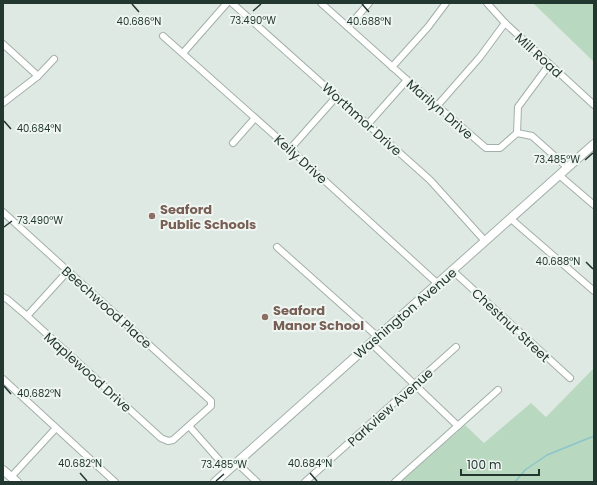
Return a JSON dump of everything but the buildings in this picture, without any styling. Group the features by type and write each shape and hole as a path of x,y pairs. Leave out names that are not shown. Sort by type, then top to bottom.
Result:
{"street":[{"path":"183,53 227,3"},
{"name":"Worthmor Drive","path":"232,3 430,180 485,241"},
{"name":"Marilyn Drive","path":"322,3 392,67 486,148 500,148 517,133"},
{"path":"348,27 369,3"},
{"path":"392,67 428,27 446,3"},
{"name":"Mill Road","path":"487,3 505,23 594,105"},
{"path":"437,106 480,57 505,23"},
{"name":"Keily Drive","path":"163,36 438,284"},
{"path":"3,44 38,76"},
{"path":"3,103 38,76 54,59"},
{"path":"549,64 518,107 517,133 532,136 568,168"},
{"path":"368,124 407,80"},
{"path":"290,149 337,96"},
{"path":"233,143 255,118"},
{"name":"Washington Avenue","path":"215,482 594,144"},
{"path":"559,175 594,205"},
{"name":"Beechwood Place","path":"3,212 211,401 211,406 189,426"},
{"path":"511,219 594,292"},
{"path":"277,247 378,337"},
{"path":"27,316 68,271"},
{"name":"Chestnut Street","path":"453,271 570,378"},
{"name":"Maplewood Drive","path":"3,297 27,316 161,438 168,441 175,438 189,426"},
{"path":"371,343 458,426"},
{"name":"Parkview Avenue","path":"305,482 456,347"},
{"path":"3,379 115,482"},
{"path":"395,482 498,390"},
{"path":"189,426 228,470"},
{"path":"3,470 14,480 56,428"},
{"path":"237,463 257,482"}],"green space":[{"path":"533,3 594,3 594,62"},
{"path":"594,368 594,482 400,482 465,425 484,443 531,403 546,417"}],"waterway":[{"path":"515,482 525,470 547,455 594,436"}],"place":[{"name":"Seaford Public Schools","path":"152,216"},
{"name":"Seaford Manor School","path":"265,317"}]}
